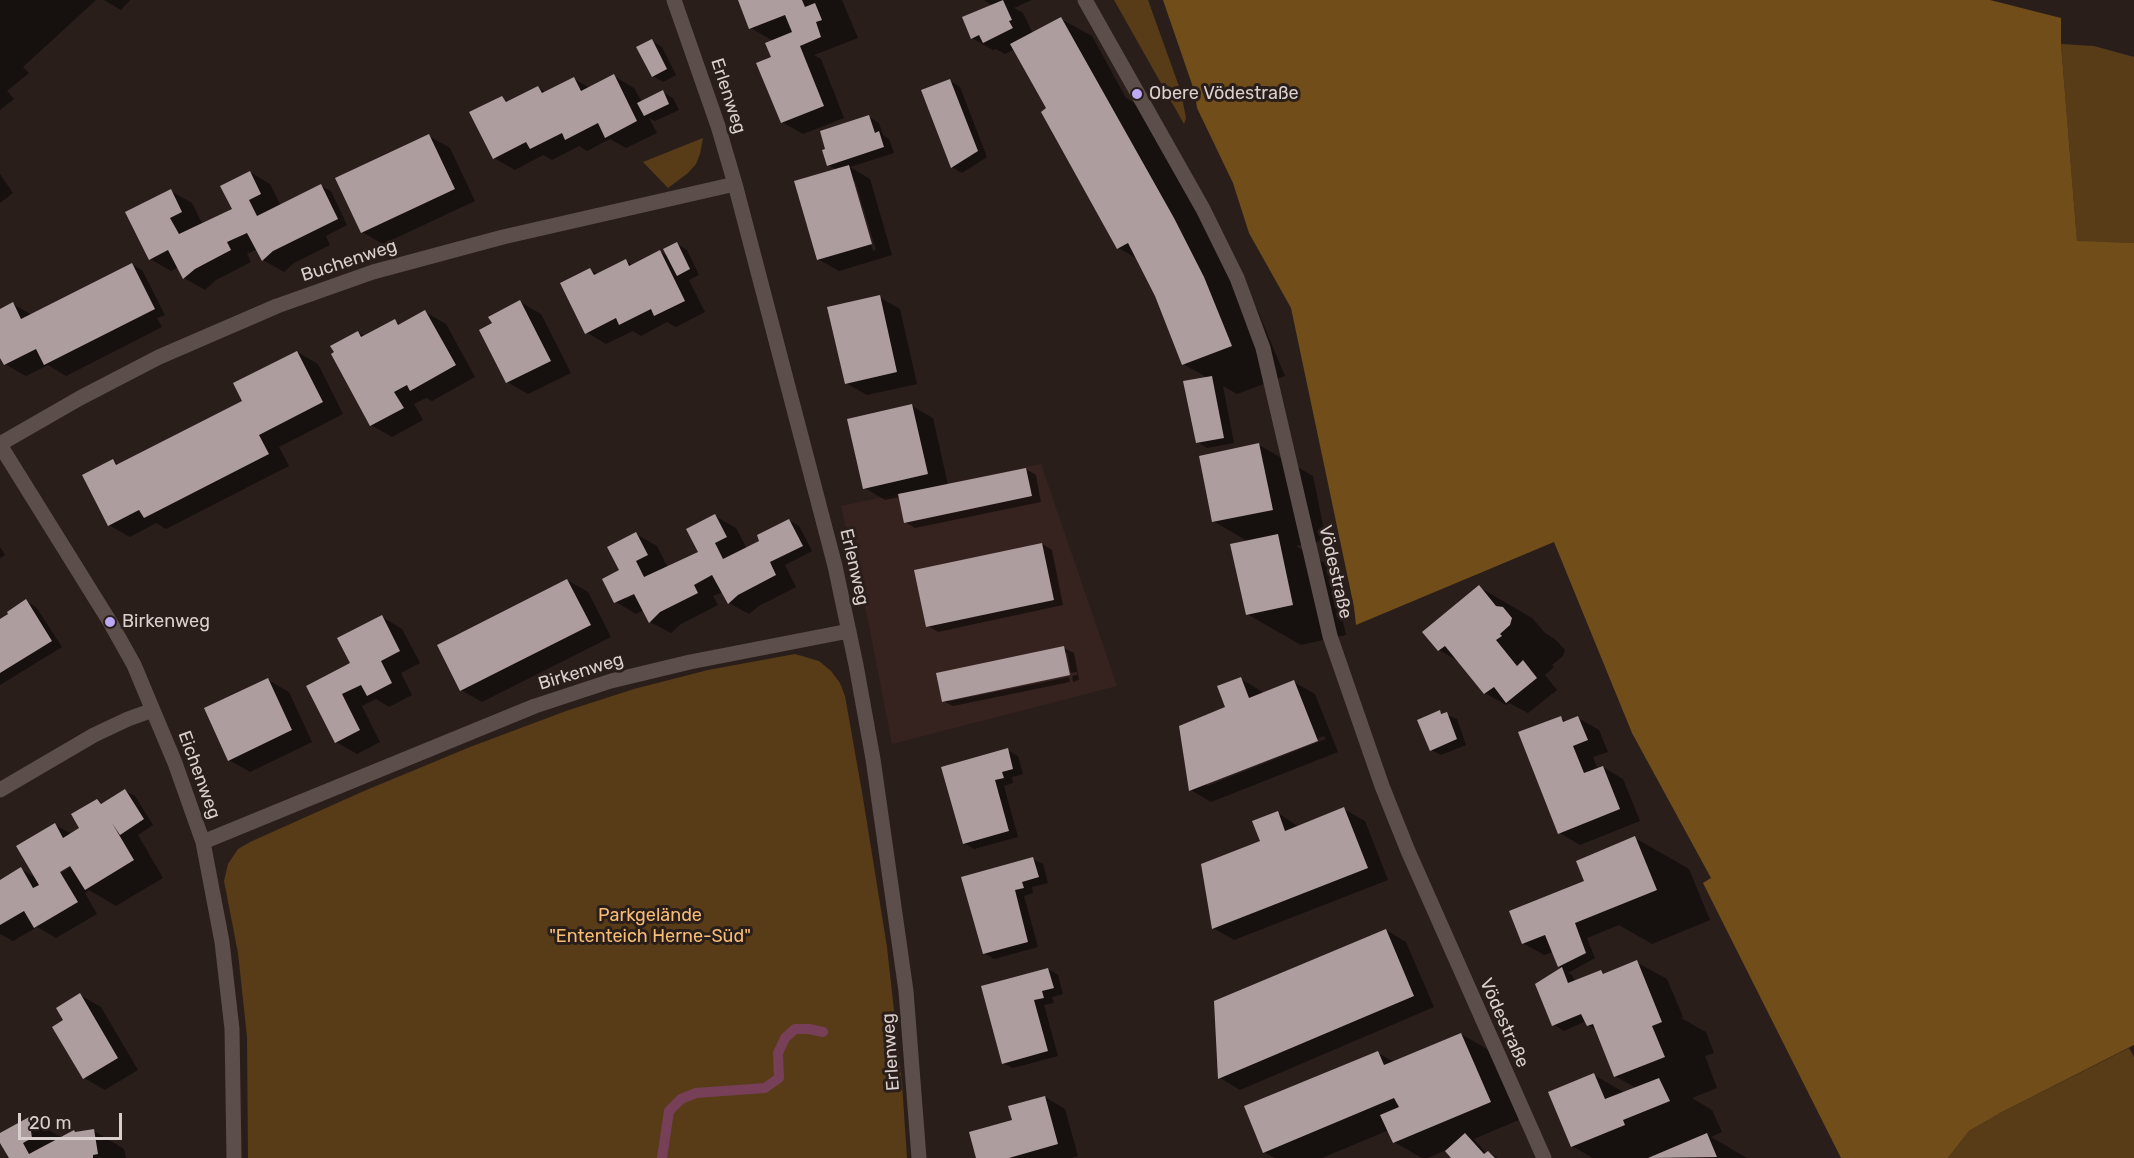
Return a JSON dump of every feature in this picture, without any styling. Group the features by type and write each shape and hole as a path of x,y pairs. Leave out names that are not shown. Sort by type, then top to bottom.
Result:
{"street":[{"name":"Erlenweg","path":"674,0 718,126 735,184 835,566 849,632 873,759 906,991 919,1158"},
{"name":"Vödestraße","path":"1086,0 1203,209 1237,278 1263,348 1330,636 1360,722 1408,851 1544,1158"},
{"name":"Buchenweg","path":"0,444 80,398 159,357 277,306 373,272 502,237 735,184"},
{"name":"Eichenweg","path":"0,444 134,665 202,842 222,942 232,1029 234,1158"},
{"name":"Birkenweg","path":"202,842 535,706 611,681 690,662 849,632"},
{"path":"0,790 93,735 153,710"}],"shaded area":[{"path":"1163,0 1990,0 2061,18 2061,44 2077,241 2134,243 2134,1045 1969,1131 1948,1158 1841,1158 1703,883 1711,878 1632,733 1554,542 1356,625 1291,308 1249,233 1233,183 1197,108 1195,93"},
{"path":"1041,464 1117,686 892,744 868,620 841,506"}],"green space":[{"path":"1114,0 1148,0 1181,92 1186,118 1184,124"},
{"path":"2061,44 2094,46 2134,57 2134,243 2077,242"},
{"path":"703,138 696,164 668,188 643,162"},
{"name":"Parkgelände \"Ententeich Herne-Süd\"","path":"795,654 819,661 831,671 840,683 845,696 887,947 902,1083 907,1158 248,1158 247,1037 238,953 224,881 228,864 238,849 364,791 470,747 566,711 634,689 708,670"},
{"path":"2129,1048 2134,1057 2134,1158 1948,1158 1969,1131"}],"building":[{"path":"738,0 802,0 805,7 815,3 822,20 816,22 821,37 800,46 824,106 781,123 756,63 771,57 765,43 792,32 785,15 749,29"},
{"path":"1003,0 1013,28 983,43 979,35 971,39 962,17"},
{"path":"1061,17 1174,218 1204,277 1232,346 1182,365 1155,296 1128,243 1117,249 1041,112 1046,108 1010,44"},
{"path":"652,39 667,69 652,77 636,47"},
{"path":"614,74 637,121 605,138 598,123 565,140 562,133 530,149 526,142 493,159 469,112 502,96 506,102 538,86 542,93 574,77 581,91"},
{"path":"950,79 978,151 951,168 921,90"},
{"path":"663,90 669,104 644,116 637,103"},
{"path":"869,115 875,133 879,131 884,147 827,166 820,131"},
{"path":"429,134 455,189 361,233 335,178"},
{"path":"849,165 872,244 817,260 794,181"},
{"path":"250,171 261,194 249,200 257,216 321,184 338,219 273,251 262,261 247,233 227,242 231,250 195,269 183,279 168,250 149,260 125,212 171,189 182,212 170,218 179,234 232,209 220,186"},
{"path":"677,242 690,269 677,276 663,249"},
{"path":"660,250 685,301 654,316 651,309 619,325 616,318 585,334 560,283 590,268 594,275 626,259 629,266"},
{"path":"132,263 155,309 44,365 36,349 4,365 0,358 0,309 13,302 21,319"},
{"path":"880,295 897,372 845,384 827,307"},
{"path":"520,300 551,361 506,383 479,330 492,323 488,317"},
{"path":"425,310 456,365 410,391 407,385 394,392 404,408 370,426 331,354 334,352 330,346 358,331 361,337 395,319 398,325"},
{"path":"297,351 323,402 259,435 269,454 144,518 139,510 108,526 82,475 113,459 116,465 242,401 233,383"},
{"path":"1212,376 1224,438 1196,443 1183,381"},
{"path":"912,404 928,474 863,489 847,419"},
{"path":"1259,443 1273,510 1212,522 1199,456"},
{"path":"1026,468 1032,496 904,523 898,494"},
{"path":"715,514 727,537 715,543 723,559 759,541 757,535 789,519 803,546 770,562 776,575 738,595 728,604 712,575 694,585 698,593 660,612 649,623 634,594 614,603 602,579 619,570 607,547 636,532 648,555 636,561 644,577 698,552 686,529"},
{"path":"1278,534 1293,605 1246,615 1230,544"},
{"path":"1042,543 1054,600 926,627 914,570"},
{"path":"567,579 591,625 460,691 437,645"},
{"path":"1479,585 1496,606 1503,607 1512,618 1510,625 1500,634 1502,636 1496,640 1517,666 1523,660 1537,678 1506,703 1494,687 1484,694 1445,646 1438,651 1422,632"},
{"path":"26,599 52,641 0,673 0,619"},
{"path":"382,615 400,651 381,661 392,683 367,696 361,685 342,694 360,730 335,743 306,686 350,663 337,638"},
{"path":"1064,646 1070,675 942,702 936,673"},
{"path":"1241,677 1249,698 1294,680 1318,741 1189,791 1179,726 1225,707 1217,686"},
{"path":"268,678 292,730 228,761 204,708"},
{"path":"1440,710 1441,714 1447,712 1457,739 1430,751 1417,720"},
{"path":"1561,716 1563,722 1578,716 1588,740 1573,746 1584,773 1603,766 1620,809 1558,834 1518,732"},
{"path":"1008,748 1013,769 1002,772 1004,778 995,780 1009,831 963,844 941,767"},
{"path":"125,789 144,819 120,835 112,823 134,860 85,890 70,866 60,872 78,902 34,928 24,911 0,925 0,880 21,867 33,888 39,885 16,846 55,823 63,838 79,828 71,814 97,799 101,804"},
{"path":"1344,807 1368,868 1212,929 1201,864 1260,841 1252,821 1278,811 1285,831"},
{"path":"1635,836 1657,890 1575,923 1586,953 1558,967 1545,935 1522,944 1509,911 1584,881 1576,861"},
{"path":"1033,857 1039,877 1022,882 1024,888 1015,890 1028,942 983,954 961,877"},
{"path":"1386,929 1414,996 1218,1079 1214,1001"},
{"path":"1637,960 1662,1022 1652,1026 1665,1057 1614,1077 1593,1024 1587,1026 1581,1014 1552,1026 1535,984 1562,967 1568,983 1601,970 1603,974"},
{"path":"1048,968 1054,988 1042,991 1044,998 1034,1000 1048,1051 1002,1064 981,986"},
{"path":"80,993 118,1058 83,1079 52,1027 63,1020 56,1008"},
{"path":"1461,1033 1491,1102 1393,1143 1380,1115 1399,1107 1394,1098 1263,1153 1244,1106 1378,1051 1384,1065"},
{"path":"1594,1073 1605,1099 1659,1078 1670,1101 1623,1120 1625,1125 1571,1147 1548,1092"},
{"path":"1045,1096 1058,1144 1009,1158 976,1158 969,1132 1012,1120 1008,1106"},
{"path":"29,1117 32,1138 23,1143 29,1154 74,1130 75,1132 94,1129 98,1154 93,1155 93,1158 9,1158 0,1143 0,1133"},
{"path":"1465,1133 1484,1154 1488,1151 1495,1158 1451,1158 1445,1151"},
{"path":"1707,1133 1717,1157 1648,1158"}],"waterway":[{"path":"662,1158 669,1111 681,1099 696,1093 765,1088 779,1078 778,1053 785,1038 795,1029 823,1032"}],"place":[{"name":"Obere Vödestraße","path":"1137,94"},
{"name":"Birkenweg","path":"110,622"}]}
